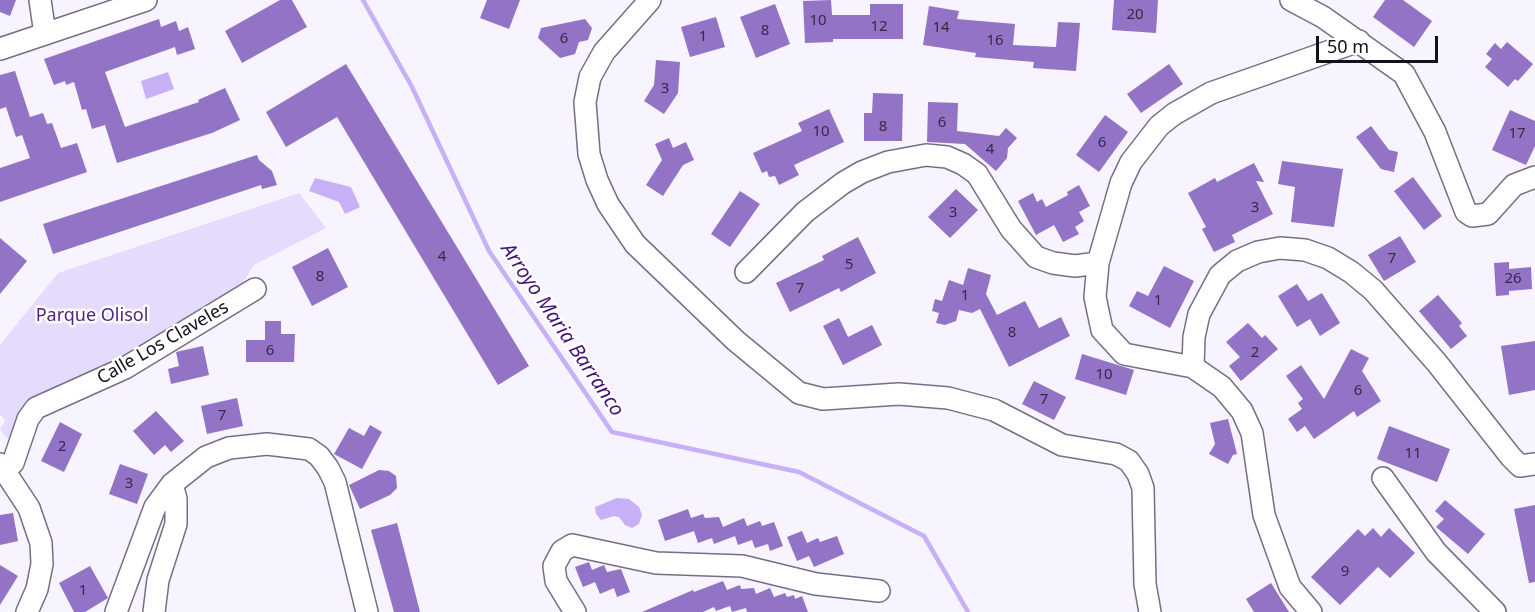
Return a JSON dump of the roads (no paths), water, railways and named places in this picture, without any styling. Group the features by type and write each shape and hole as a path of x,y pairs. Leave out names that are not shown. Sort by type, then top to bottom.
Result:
{"street":[{"path":"40,0 45,34"},
{"path":"0,49 146,0"},
{"path":"650,0 604,52 590,77 585,102 589,154 597,180 608,204 635,244 736,341 799,393 824,399 898,394 948,398 994,410 1062,445 1116,454 1129,461 1138,474 1143,488 1145,584 1150,612"},
{"path":"1291,0 1392,64 1414,89 1435,132 1466,212 1472,216 1488,214 1514,185 1535,177"},
{"path":"1311,612 1290,587 1264,515 1252,433 1242,411 1222,387 1193,367 1124,354 1112,344 1102,330 1095,297 1098,263 1121,183 1131,162 1160,126 1174,114 1211,93 1359,41"},
{"path":"746,272 804,212 843,183 862,172 888,162 926,155 947,157 977,174 1011,230 1036,257 1053,263 1075,266 1098,263"},
{"path":"1193,367 1194,338 1199,314 1220,275 1237,261 1258,252 1280,248 1305,250 1328,258 1352,272 1373,290 1437,363 1511,457 1520,466 1535,464"},
{"name":"Calle Los Claveles","path":"2,469 13,463 28,419 36,408 125,368 255,289"},
{"path":"116,612 155,507 172,484 206,457 229,448 267,444 294,446 319,456 335,482 366,612"},
{"path":"2,469 29,508 41,543 42,564 37,589 27,612"},
{"path":"1383,478 1436,552 1495,612"},
{"path":"154,612 158,580 176,524 176,499 172,484"},
{"path":"575,612 556,581 554,566 562,551 572,545 656,562 742,566 816,584 879,591"}],"waterway":[{"name":"Arroyo Maria Barranco","path":"363,0 412,87 489,251 612,432 799,472 924,536 968,612"}],"park label":[{"name":"Parque Olisol","path":"92,316"}]}
